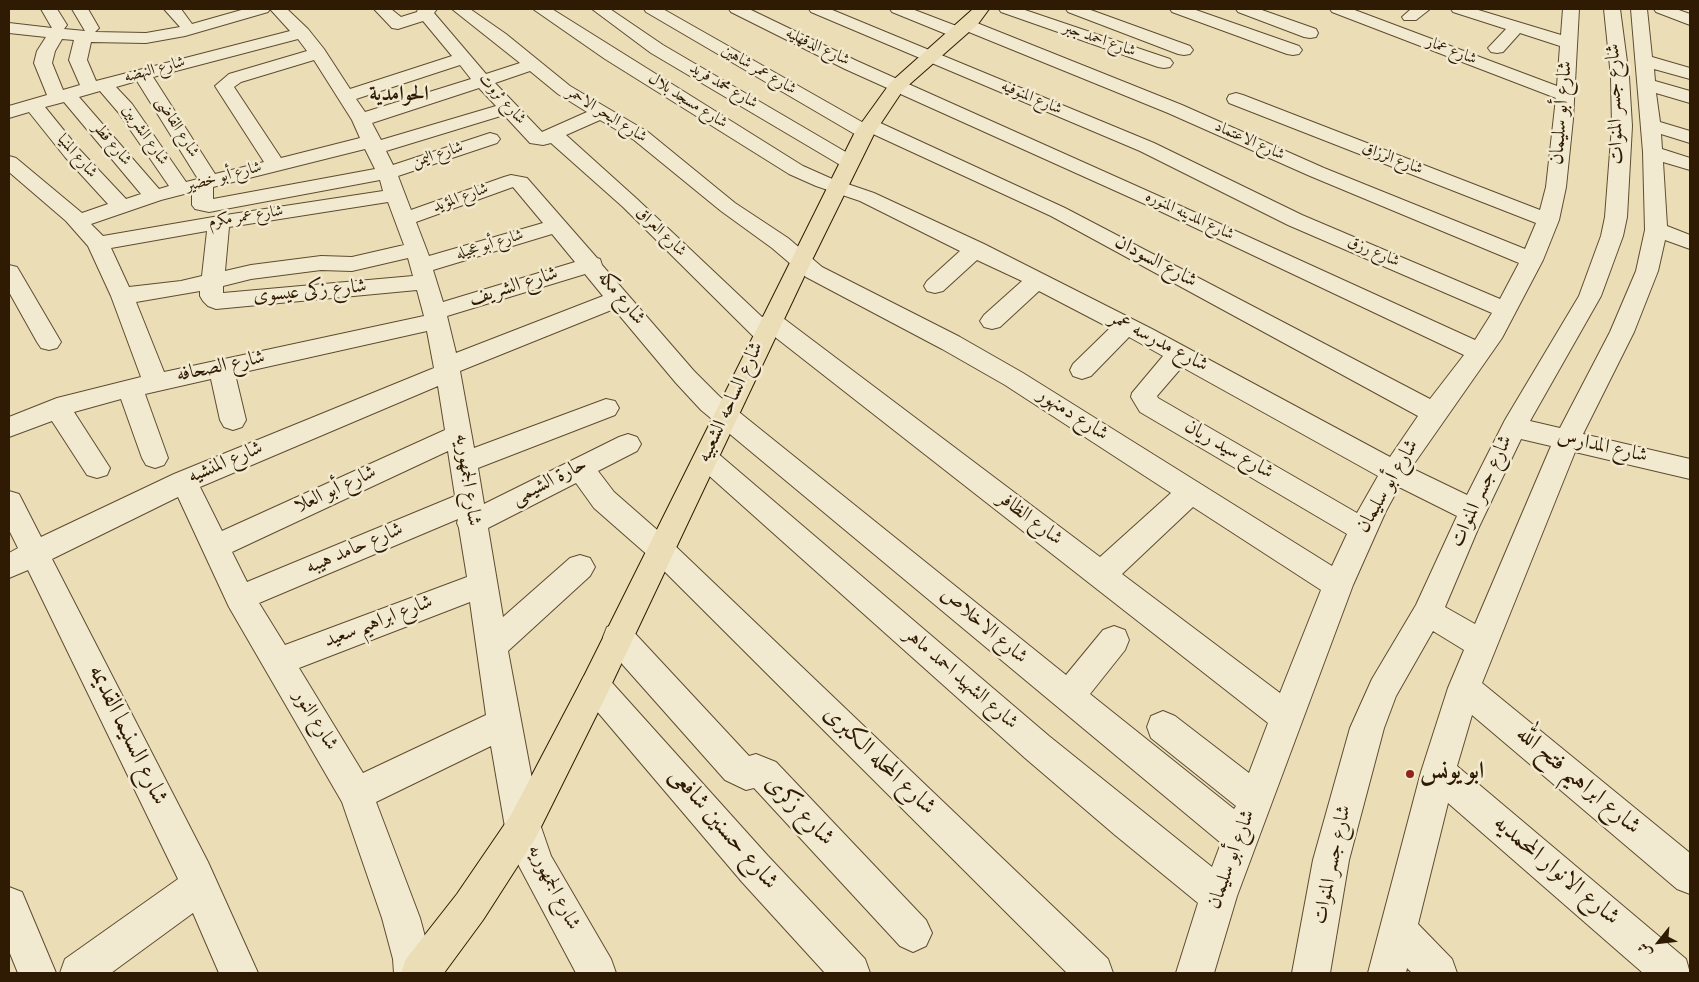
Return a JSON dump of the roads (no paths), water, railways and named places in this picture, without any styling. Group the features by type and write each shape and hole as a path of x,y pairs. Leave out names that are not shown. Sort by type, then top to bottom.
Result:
{"main road":[{"name":"شارع الساحه الشعبيه","path":"420,973 470,907 522,827 595,686 800,260 838,186 848,162 867,129 897,86 968,22"}],"street":[{"path":"50,9 58,29"},
{"path":"80,9 88,32"},
{"path":"172,9 208,57"},
{"path":"13,21 58,29 134,38 164,36 232,9"},
{"path":"88,32 185,27 262,9"},
{"name":"شارع الجمهوريه","path":"278,9 310,43 346,96 370,136 396,196 422,266 448,369 522,827 536,866 597,973"},
{"path":"382,9 398,24 427,11"},
{"name":"شارع البحر الاحمر","path":"460,9 500,38 564,90 641,136 728,207 780,243 800,260"},
{"name":"شارع مسجد بلال","path":"541,9 611,55 796,170 838,186"},
{"name":"شارع محمد فريد","path":"600,9 657,49 848,162"},
{"name":"شارع عمر شاهين","path":"652,9 867,129"},
{"path":"745,13 769,9"},
{"name":"شارع المنوفيه","path":"817,9 1147,147 1242,194"},
{"name":"شارع الاعتماد","path":"898,9 968,22 1175,109 1318,172 1532,260"},
{"name":"شارع احمد جبر","path":"1007,9 1164,63"},
{"path":"1178,9 1294,50"},
{"path":"1244,9 1310,33"},
{"name":"شارع عمار","path":"1338,9 1565,96"},
{"path":"1459,9 1568,43"},
{"name":"شارع أبو سليمان","path":"1196,973 1219,896 1241,836 1338,585 1373,508 1394,472 1434,413 1490,338 1532,260 1548,220 1556,187 1572,9"},
{"name":"شارع جسر المنوات","path":"1311,973 1331,860 1367,728 1384,689 1428,612 1473,511 1514,427 1590,296 1612,236 1616,217 1622,126 1620,77 1612,9"},
{"name":"شارع جسر المنوات","path":"1387,973 1438,772 1464,688 1566,440 1622,332 1647,271 1656,230 1653,152 1639,9"},
{"path":"1662,9 1690,20"},
{"path":"1082,10 1184,50"},
{"name":"شارع ثروت","path":"427,11 463,58 537,139 543,139 601,112"},
{"name":"شارع الدقهليه","path":"745,13 897,86"},
{"path":"1497,48 1516,28"},
{"path":"58,29 46,50 44,63 63,96"},
{"name":"شارع الشربين","path":"88,32 78,52 78,60 181,189"},
{"name":"شارع القاضى","path":"134,38 149,78 206,183"},
{"path":"276,164 224,87 227,82 255,72 310,43"},
{"name":"شارع النهضه","path":"149,78 208,57 242,49 310,43"},
{"path":"242,49 255,72"},
{"path":"346,96 463,58"},
{"path":"370,136 483,81 532,65"},
{"path":"1645,72 1690,74"},
{"path":"1645,72 1690,97"},
{"path":"9,112 63,96 103,90 149,78 195,78"},
{"name":"شارع المدينه المنوره","path":"897,86 1154,200 1479,352"},
{"name":"شارع قطر","path":"63,96 154,196"},
{"name":"شارع الرزاق","path":"1236,99 1548,220"},
{"name":"شارع المنيا","path":"33,105 72,153 121,206"},
{"path":"370,136 508,108"},
{"path":"1650,124 1690,137"},
{"name":"شارع السودان","path":"867,129 1058,212 1434,413"},
{"name":"شارع العراق","path":"553,134 768,328"},
{"name":"شارع أبو خضير","path":"78,221 154,196 276,164 370,136"},
{"name":"شارع اليمن","path":"396,196 490,139"},
{"path":"1653,152 1690,164"},
{"path":"9,162 78,221 98,244 122,296 156,382"},
{"name":"شارع المؤيد","path":"396,196 516,181"},
{"name":"شارع مكه","path":"516,181 522,183 592,264 685,377 726,417"},
{"path":"206,183 202,204 207,206 396,196"},
{"name":"شارع مدرسه عمر","path":"838,186 867,197 1037,280 1179,354 1394,472 1473,511"},
{"name":"شارع رزق","path":"1242,194 1295,220 1505,310"},
{"name":"شارع عمر مكرم","path":"98,244 219,222 396,196"},
{"name":"شارع زكى عيسوى","path":"219,222 211,296 216,301 422,266"},
{"name":"شارع أبو عجيله","path":"422,266 558,225"},
{"path":"1656,230 1690,242"},
{"path":"934,286 976,249"},
{"name":"شارع دمنهور","path":"800,260 822,278 943,338 1014,379 1338,585"},
{"name":"شارع زكى عيسوى","path":"122,296 181,288 241,273 326,262 422,266"},
{"name":"شارع الشريف","path":"436,316 592,264"},
{"path":"9,272 49,342"},
{"path":"992,321 1037,280"},
{"name":"شارع المنشيه","path":"22,559 184,482 620,298"},
{"name":"شارع الصحافه","path":"9,427 58,409 130,388 436,316"},
{"path":"1082,370 1126,326"},
{"name":"شارع الظافر","path":"768,328 1101,575 1288,718"},
{"name":"شارع سيد ريان","path":"1179,354 1145,393 1144,397 1149,405 1363,530"},
{"path":"221,368 233,420"},
{"path":"130,388 155,458"},
{"path":"463,463 606,408"},
{"path":"58,409 97,468"},
{"name":"شارع الاخلاص","path":"726,417 1241,836"},
{"name":"شارع المدارس","path":"1514,427 1690,469"},
{"name":"شارع أبو العلا","path":"214,547 459,435"},
{"name":"حارة الشيمى","path":"470,512 583,467 628,444"},
{"name":"شارع الشهيد احمد ماهر","path":"706,458 1037,747 1127,823 1219,896"},
{"name":"شارع المحله الكبرى","path":"583,467 587,478 604,500 661,550 1094,973"},
{"name":"شارع النور","path":"184,482 240,598 276,662 345,772 356,794 401,918 407,938 413,973"},
{"path":"1101,575 1190,492"},
{"name":"شارع السنيما القديمه","path":"9,502 22,559 199,886 239,973"},
{"name":"شارع حامد هيبه","path":"240,598 470,512"},
{"path":"492,646 580,567"},
{"name":"شارع ابراهيم سعيد","path":"276,662 482,584"},
{"path":"1428,612 1482,644"},
{"name":"شارع زكرى","path":"618,637 737,768 746,773 756,772 764,774 913,933"},
{"path":"1068,697 1114,640"},
{"name":"شارع حسنين شافعى","path":"595,686 755,869 851,973"},
{"name":"شارع ابراهيم فتح الله","path":"1464,688 1690,876"},
{"path":"356,794 504,723"},
{"path":"1163,727 1256,800"},
{"name":"شارع الانوار المحمديه","path":"1438,772 1672,973"},
{"path":"79,973 199,886"},
{"path":"9,905 37,973"},
{"path":"1398,930 1438,973"}],"place":[{"name":"ابو يونس","path":"1410,774"}],"district":[{"name":"الحوامدية","path":"399,96"}]}
